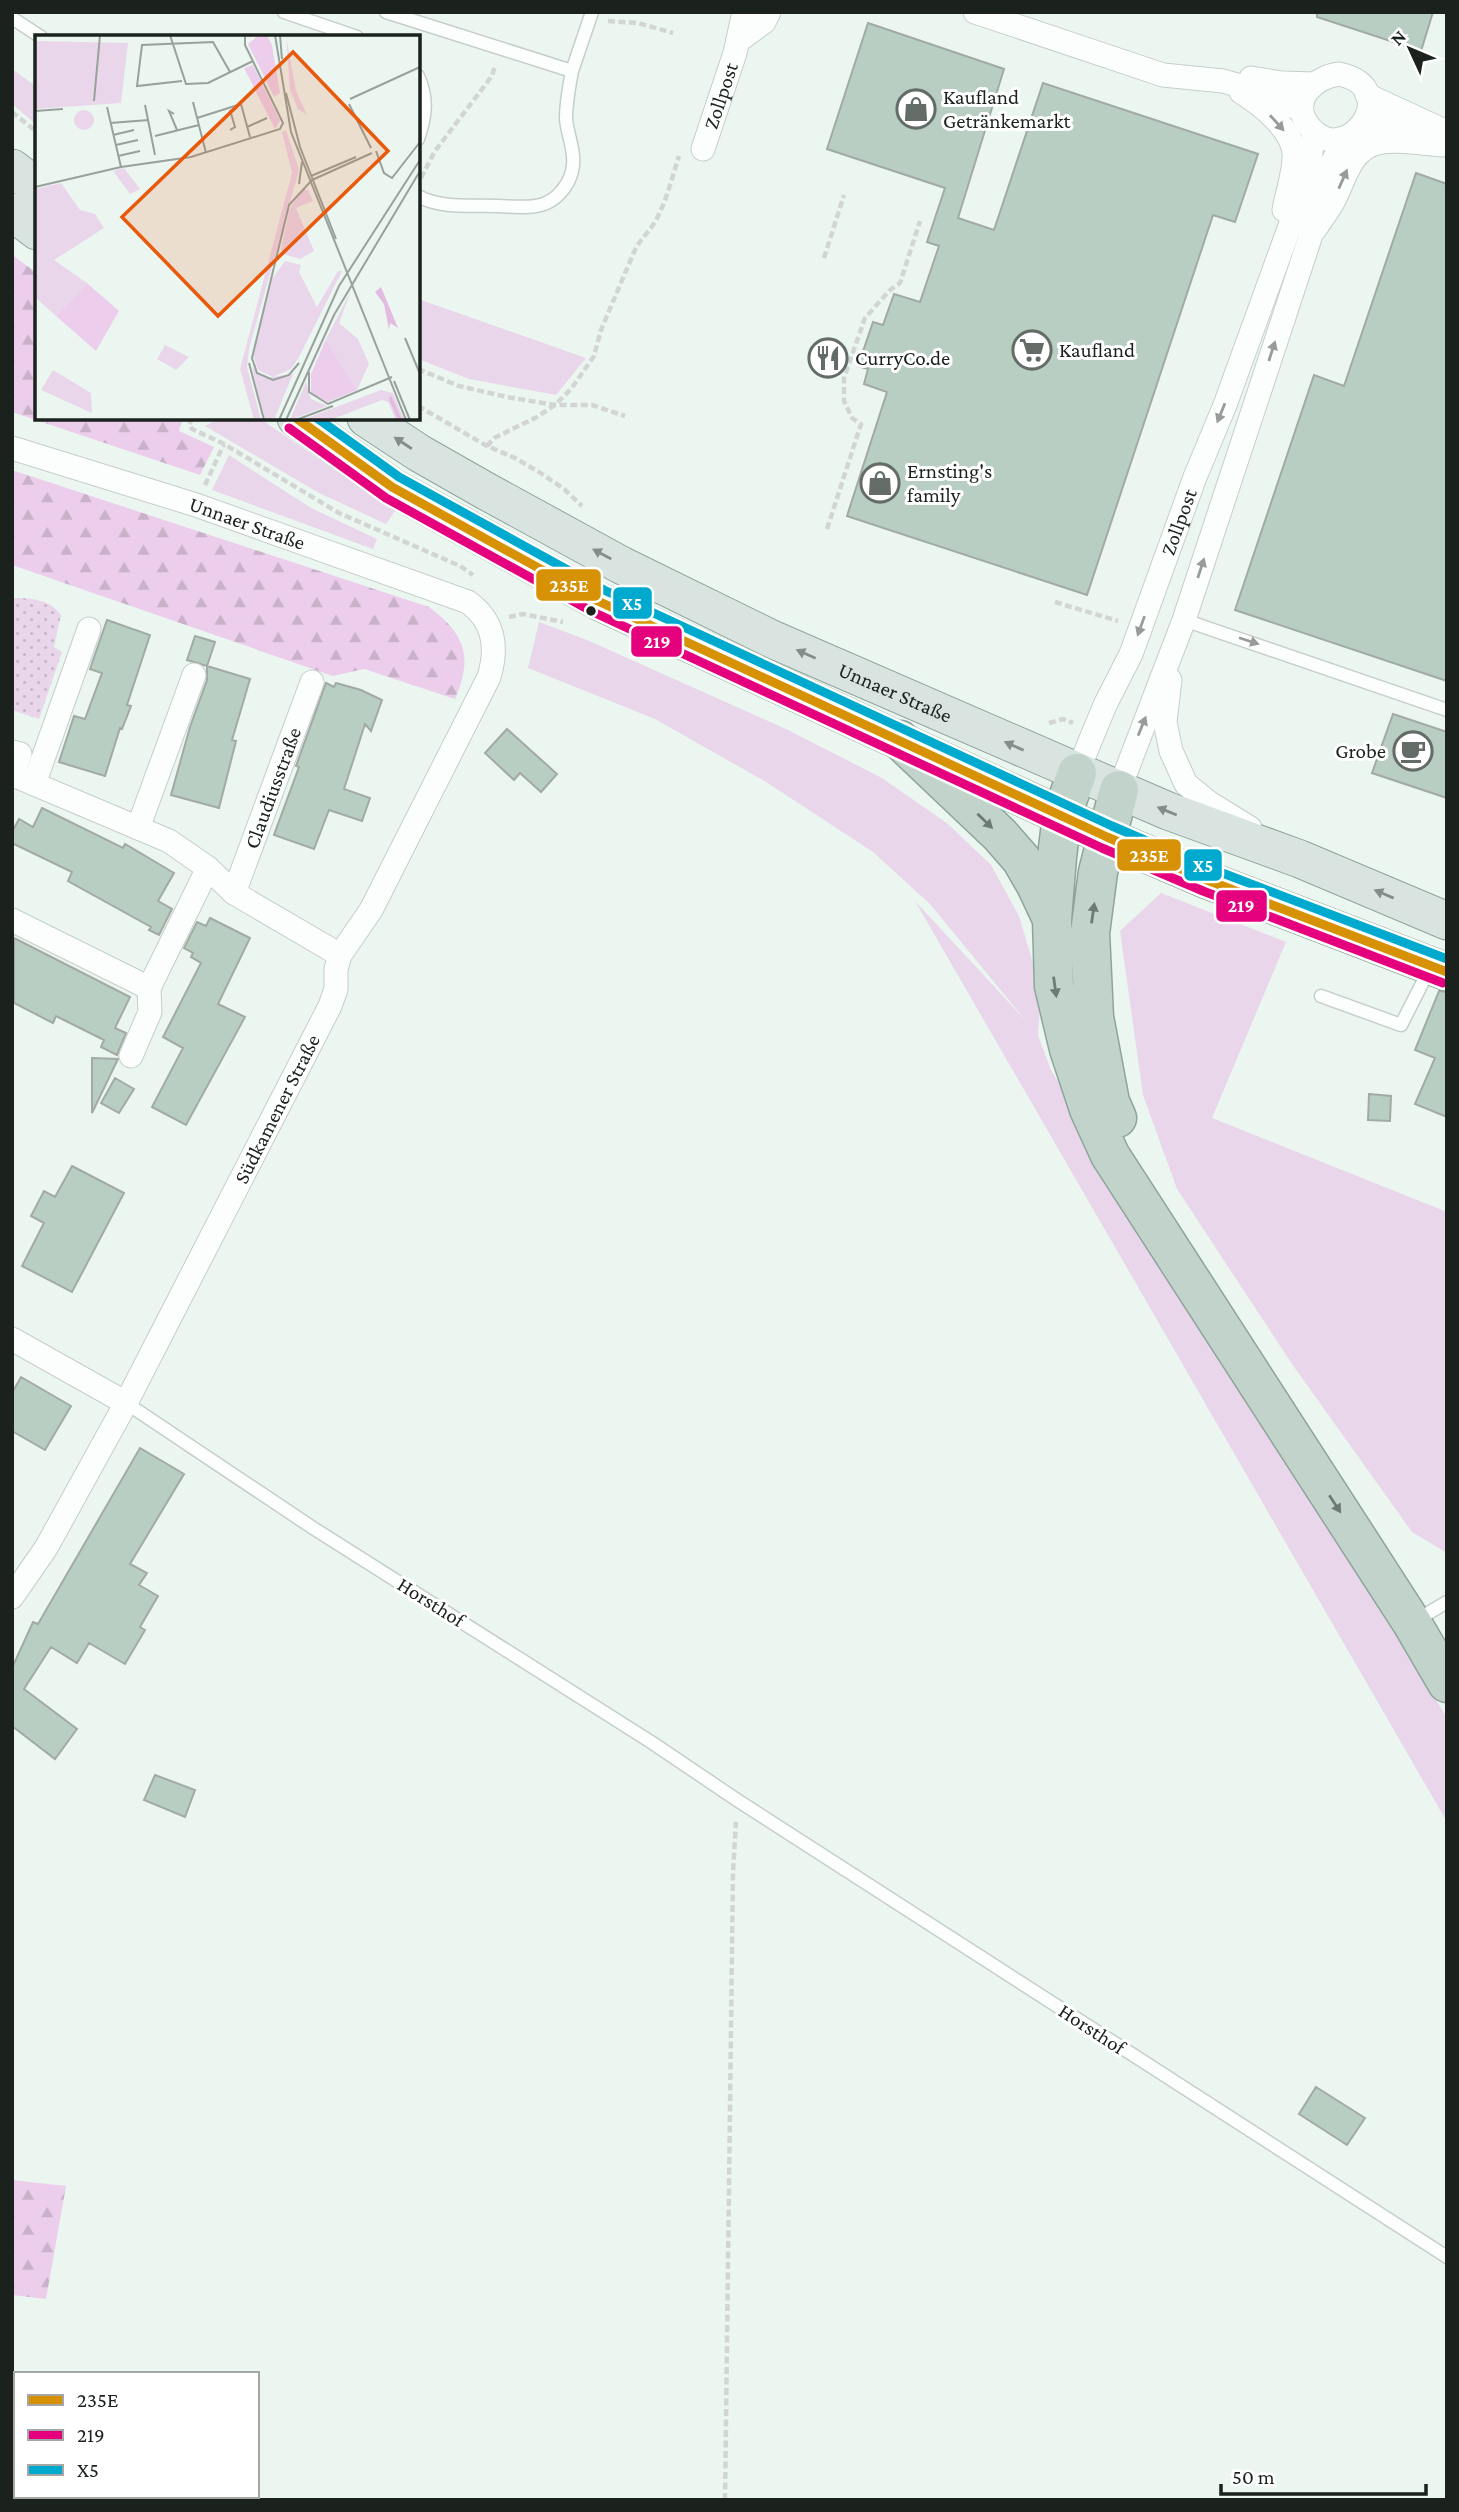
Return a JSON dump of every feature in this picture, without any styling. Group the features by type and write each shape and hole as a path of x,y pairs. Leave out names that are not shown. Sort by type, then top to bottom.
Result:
{"highway":[{"path":"900,740 1000,835 1021,859 1037,885 1052,919"},
{"path":"1077,773 1062,815 1052,919 1054,986 1069,1049 1089,1109 1111,1155 1435,1617"},
{"path":"1119,790 1098,872 1090,933 1094,1017 1110,1102 1135,1155 1253,1332 1435,1617 1447,1683"}],"main road":[{"path":"12,168 35,185"},
{"path":"12,212 35,229"},
{"name":"Unnaer Straße","path":"299,420 392,487 598,601 1107,837 1207,880 1439,969"},
{"name":"Unnaer Straße","path":"369,420 484,491 621,565 774,640 1168,811 1300,859 1447,920"}],"street":[{"name":"Zollpost","path":"703,149 738,41 744,12"},
{"name":"Zollpost","path":"738,41 753,12"},
{"name":"Zollpost","path":"738,41 764,22 769,12"},
{"name":"Zollpost","path":"979,13 1163,75 1223,81 1265,93 1301,110"},
{"path":"1357,129 1369,107 1367,95 1360,83 1339,74 1326,76 1306,92 1301,110 1314,132 1325,138 1357,129 1397,126 1445,141"},
{"name":"Zollpost","path":"1223,81 1257,77 1282,83 1314,84"},
{"name":"Zollpost","path":"1223,81 1249,97 1275,121 1290,140 1294,154 1274,268"},
{"path":"1367,95 1445,141"},
{"name":"Zollpost","path":"1119,790 1184,620 1310,237 1313,213 1322,183 1334,155 1357,129"},
{"name":"Zollpost","path":"1077,773 1141,628 1195,477 1225,404 1307,179 1314,132"},
{"name":"Zollpost","path":"1310,237 1334,201 1356,155 1376,144 1445,141"},
{"name":"Unnaer Straße","path":"12,448 196,505 468,602 483,616"},
{"name":"Südkamener Straße","path":"12,1597 46,1548 126,1403 330,1006 336,989 336,969 340,955 371,911 489,677 495,658 494,643 483,616"},
{"path":"20,779 89,629"},
{"name":"Zollpost","path":"1171,655 1165,722 1171,751 1186,784 1208,802 1300,859"},
{"path":"138,828 194,676"},
{"name":"Claudiusstraße","path":"234,893 312,682"},
{"path":"12,752 20,754 20,779"},
{"path":"20,779 169,841 208,868 234,893 340,955"},
{"path":"131,1056 150,1012 149,988 208,868"},
{"path":"12,920 149,988"},
{"path":"12,1339 126,1403"}],"lane":[{"path":"284,12 351,35"},
{"path":"386,12 572,71"},
{"path":"420,197 439,204 533,208 552,202 564,189 571,175 574,159 566,121 567,97 572,71 592,12"},
{"path":"12,18 38,35"},
{"path":"420,81 424,90 426,117 420,134"},
{"path":"1184,620 1447,710"},
{"path":"1321,996 1401,1025 1439,969"},
{"name":"Horsthof","path":"126,1403 313,1528 640,1735 1447,2257"}],"path":[{"path":"610,22 638,23 673,33"},
{"path":"420,177 435,151 492,76 500,50"},
{"path":"12,112 35,130"},
{"path":"420,407 487,446 494,438 555,405 594,356 601,330 634,251 639,240 655,222 680,153"},
{"path":"824,258 844,195"},
{"path":"827,529 861,424 852,418 844,401 844,378 865,318 890,290 900,284 920,221"},
{"path":"420,370 459,386 555,405 592,405 625,416"},
{"path":"192,420 189,424 192,429 224,444 339,513 460,566 487,588 483,616 523,614 563,622"},
{"path":"196,505 224,444"},
{"path":"1055,602 1141,628"},
{"path":"725,2500 733,1872 737,1800"}],"shaded area":[{"path":"12,69 35,86 35,123 12,104"},
{"path":"420,300 586,358 556,395 469,379 420,360"},
{"path":"216,420 262,420 395,511 386,524 319,493 205,426"},
{"path":"229,455 311,508 377,539 373,549 212,490"},
{"path":"12,598 40,600 61,615 54,647 62,652 39,719 12,710"},
{"path":"539,622 587,640 788,730 882,778 948,824 991,865 1019,916 1041,990 1038,1035 1051,1070 1447,1718 1447,1822 915,901 1026,1021 930,904 873,852 766,782 655,719 528,668"},
{"path":"1161,893 1286,942 1212,1118 1447,1212 1447,1553 1412,1532 1292,1364 1177,1189 1143,1095 1120,931"}],"green space":[{"path":"12,255 35,272 35,420 12,412"},
{"path":"36,420 182,420 179,431 214,447 200,475"},
{"path":"12,470 429,607 451,627 463,648 464,671 455,699 364,669 333,676 12,565"},
{"path":"12,2180 66,2186 46,2299 12,2295"}],"building":[{"path":"1317,12 1433,12 1421,51 1317,17"},
{"path":"868,23 1004,69 958,218 994,230 1043,83 1258,154 1235,222 1213,215 1087,595 847,516 887,392 864,384 868,369 858,366 873,322 883,325 894,294 920,302 939,246 927,242 945,188 827,149"},
{"path":"1416,173 1447,184 1447,681 1235,610 1314,375 1344,386"},
{"path":"107,620 150,635 127,705 131,706 122,729 120,728 105,776 59,762 74,716 85,719 102,673 90,669"},
{"path":"195,636 215,642 207,666 187,660"},
{"path":"207,666 250,679 232,740 236,741 219,808 171,795 190,727 207,680"},
{"path":"326,683 334,687 336,683 361,690 382,700 371,731 365,724 344,789 370,798 362,821 329,810 314,849 274,835"},
{"path":"1393,714 1447,732 1447,798 1372,773"},
{"path":"507,729 557,774 541,792 520,773 514,780 485,753"},
{"path":"42,808 123,848 125,844 174,873 158,901 172,909 159,935 149,930 151,927 68,881 72,872 12,843 12,832 19,819 33,827"},
{"path":"210,918 250,938 218,1004 245,1017 186,1125 152,1107 183,1048 163,1037 201,963 191,957 193,953 184,948 197,922 206,926"},
{"path":"14,938 130,997 115,1028 126,1033 117,1055 101,1047 104,1040 56,1016 53,1023 14,1003"},
{"path":"1439,991 1447,992 1447,1117 1415,1104 1435,1058 1415,1050"},
{"path":"92,1058 118,1059 92,1113"},
{"path":"115,1078 134,1089 119,1113 101,1103"},
{"path":"1369,1094 1391,1096 1390,1121 1368,1120"},
{"path":"72,1166 124,1193 72,1292 22,1266 44,1223 31,1216 44,1191 55,1197"},
{"path":"21,1377 71,1406 45,1450 12,1431 12,1393"},
{"path":"140,1448 184,1474 130,1564 147,1573 139,1585 158,1596 140,1627 145,1630 125,1664 89,1643 77,1663 51,1647 24,1689 77,1729 55,1759 12,1726 12,1668 33,1622 38,1624"},
{"path":"155,1775 195,1790 185,1817 144,1800"},
{"path":"1316,2087 1365,2118 1347,2145 1299,2114"}],"transit line":[{"name":"235E","path":"299,420 392,487 598,601 1107,837 1207,880 1447,972"},
{"name":"X5","path":"320,420 399,477 604,590 1112,826 1212,869 1447,959"},
{"name":"219","path":"289,428 386,498 593,612 1102,848 1203,891 1443,983"}],"place":[{"name":"Kaufland Getränkemarkt","path":"916,109"},
{"name":"Kaufland","path":"1032,350"},
{"name":"CurryCo.de","path":"828,358"},
{"name":"Ernsting's family","path":"880,483"},
{"name":"Grobe","path":"1413,751"}]}
